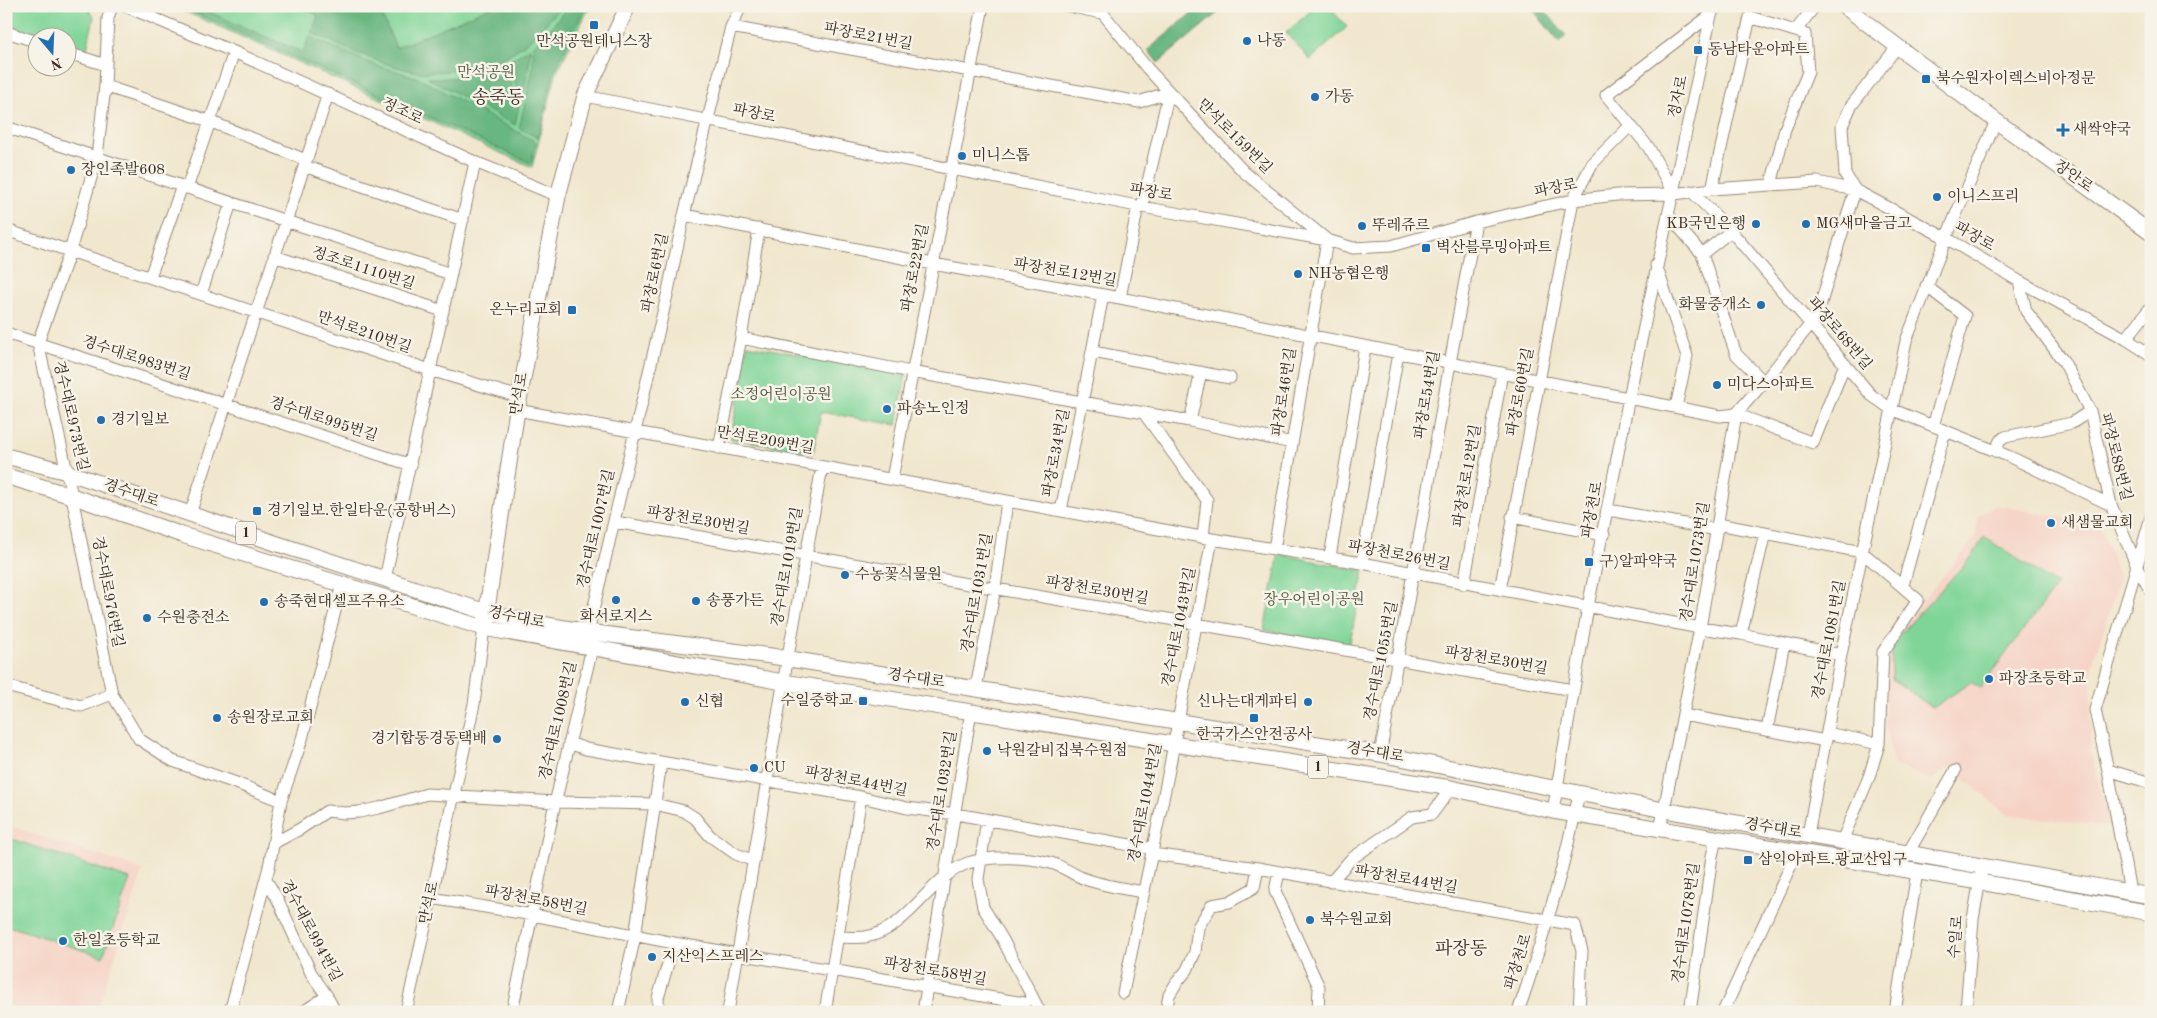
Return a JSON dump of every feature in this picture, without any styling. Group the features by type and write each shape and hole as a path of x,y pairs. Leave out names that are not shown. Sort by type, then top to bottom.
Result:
{"main road":[{"name":"만석로","path":"484,628 518,404 558,196 585,96 628,6"},
{"name":"장안로","path":"1844,6 1996,121 2151,233"},
{"name":"경수대로","path":"6,456 67,472 486,612 785,671 971,711 1451,788 1575,815 1980,882 2151,913"},
{"name":"경수대로","path":"6,476 72,496 182,535 484,628 592,648 785,671 976,688 1178,720 1380,754 1664,810 2151,896"},
{"path":"419,608 425,592"},
{"path":"543,639 545,634 559,635 582,631"}],"street":[{"name":"경수대로973번길","path":"72,496 38,343 70,251 97,157 105,86 108,18 112,6"},
{"name":"정조로","path":"126,6 328,94 475,162 558,196"},
{"name":"파장로6번길","path":"634,432 684,215 731,27 741,6"},
{"path":"950,170 983,6"},
{"path":"1068,6 1100,10"},
{"path":"1796,30 1815,6"},
{"name":"만석로159번길","path":"1100,10 1169,92 1244,172 1327,240"},
{"path":"1674,194 1649,148 1606,95 1713,10"},
{"name":"정자로","path":"1674,194 1713,10"},
{"path":"1712,189 1750,17 1804,34 1808,72 1785,129 1771,184"},
{"name":"파장로21번길","path":"731,27 1138,102 1169,92"},
{"path":"6,32 28,39"},
{"path":"1845,364 1813,443 1736,414 1817,316 1855,190 1845,174 1842,126 1851,106 1898,47"},
{"path":"150,277 234,52"},
{"path":"78,55 106,65"},
{"path":"105,86 209,121 305,163 463,220"},
{"path":"1120,298 1140,206 1169,92"},
{"path":"190,514 328,94"},
{"name":"파장로","path":"585,96 950,170 1327,240 1352,248 1391,246 1476,222 1573,200 1617,195 1674,194 1771,184 1817,182 1855,190 1946,238 2019,281 2126,339 2151,355"},
{"path":"1946,238 1996,121"},
{"name":"파장로60번길","path":"1500,590 1512,517 1573,200 1592,164 1631,126"},
{"name":"정조로1110번길","path":"6,127 286,221 452,274"},
{"path":"385,579 475,162"},
{"name":"파장로22번길","path":"892,479 950,170"},
{"name":"파장로68번길","path":"1691,192 1731,231 1871,395 1892,409 1995,451 2110,505"},
{"name":"파장천로","path":"1553,811 1588,607 1609,510 1629,397 1656,265 1674,194"},
{"path":"201,294 231,202"},
{"name":"파장천로12번길","path":"684,215 933,264 1120,298 1720,416 1736,414"},
{"path":"1669,216 1702,254 1736,354 1764,382"},
{"name":"파장로54번길","path":"1414,573 1449,363 1476,222"},
{"name":"만석로210번길","path":"6,230 430,370 518,404"},
{"path":"719,448 742,338 759,230"},
{"path":"1702,254 1731,231"},
{"name":"경수대로1081번길","path":"1808,835 1841,655 1906,341 1946,238"},
{"name":"파장로46번길","path":"1274,549 1327,240"},
{"name":"정조로1110번길","path":"274,256 443,311"},
{"path":"1656,265 1687,356 1676,407"},
{"name":"파장로88번길","path":"2019,281 2026,311 2064,362 2090,411 2110,505 2136,564 2151,592"},
{"path":"1926,286 1965,316 1933,426"},
{"name":"파장로34번길","path":"1061,511 1103,295"},
{"path":"2126,339 2151,307"},
{"name":"경수대로973번길","path":"6,333 38,343"},
{"path":"742,338 911,372"},
{"name":"경수대로983번길","path":"38,343 225,404"},
{"path":"1330,557 1365,347"},
{"path":"1093,352 1230,378"},
{"path":"1362,563 1398,353"},
{"name":"파장로34번길","path":"911,372 1083,401 1292,443"},
{"path":"1190,421 1201,372"},
{"name":"파장천로12번길","path":"1464,584 1502,373"},
{"name":"경수대로995번길","path":"225,404 411,465"},
{"name":"만석로209번길","path":"518,404 634,432 1008,502"},
{"path":"1995,451 2005,437 2072,423 2090,411"},
{"path":"1142,412 1207,500 1208,538"},
{"name":"경수대로1073번길","path":"1660,830 1700,628 1736,414"},
{"path":"1903,585 1945,431"},
{"name":"경수대로1007번길","path":"582,631 615,522 634,432"},
{"name":"경수대로1019번길","path":"728,1012 785,671 822,467"},
{"name":"경수대로976번길","path":"72,496 112,694 139,739 173,761 281,801"},
{"name":"파장천로26번길","path":"1008,502 1208,538 1330,557 1464,584 1741,634 1841,655"},
{"name":"경수대로1031번길","path":"976,688 995,588 1008,502"},
{"path":"1609,510 1718,527 1765,532 1862,552 1903,585 1918,600 1883,652 1879,744 1870,777 1842,841"},
{"path":"1512,517 1604,535"},
{"path":"2130,892 2108,770 2094,710 2151,518"},
{"name":"파장천로30번길","path":"615,522 1574,690"},
{"path":"1741,634 1765,532"},
{"name":"경수대로1043번길","path":"1178,720 1197,624 1208,538"},
{"name":"경수대로1055번길","path":"1380,754 1414,573"},
{"name":"경수대로994번길","path":"230,1012 266,880 281,801 302,739 342,584"},
{"name":"만석로","path":"406,1012 474,704 484,628"},
{"path":"1766,730 1784,643"},
{"name":"경수대로1008번길","path":"512,1012 556,802 592,648"},
{"path":"6,686 81,706 112,694"},
{"name":"경수대로1032번길","path":"923,1012 971,711"},
{"path":"1684,715 1766,730 1879,744"},
{"name":"경수대로1044번길","path":"1123,992 1178,720"},
{"name":"파장천로44번길","path":"569,743 586,749 861,797 908,808 956,814 1152,852 1258,868 1548,921"},
{"path":"618,1012 635,936 661,763"},
{"path":"2108,770 2151,783"},
{"path":"1908,853 1955,771"},
{"path":"1331,882 1351,859 1412,817 1432,814 1451,788"},
{"path":"274,843 327,811 359,812 380,808 427,794 454,794 556,802"},
{"name":"파장천로","path":"1518,1012 1548,921 1571,836 1580,794"},
{"path":"825,1012 861,797"},
{"name":"경수대로1008번길","path":"556,802 655,804 684,811 695,818 710,836 736,854 754,861"},
{"path":"987,820 978,880 983,907 1003,940 1040,1012"},
{"name":"경수대로1078번길","path":"1690,1012 1716,839"},
{"name":"경수대로","path":"1723,1012 1797,852"},
{"path":"838,936 866,937 883,930 900,920 944,877 968,863 982,860 1025,858 1053,863 1083,878 1116,888 1144,892"},
{"name":"수일로","path":"1966,1012 1973,919 1982,865"},
{"path":"1254,888 1258,868"},
{"path":"1279,872 1275,891 1319,987 1318,1012"},
{"path":"1895,1012 1917,872"},
{"name":"경수대로994번길","path":"266,880 278,900 311,972 327,996"},
{"path":"1166,1012 1169,995 1187,970 1195,952 1198,927 1212,905 1228,902 1254,888 1275,891"},
{"name":"파장천로58번길","path":"431,898 533,915 674,943 1024,1003 1023,1012"},
{"name":"파장천로","path":"1548,921 1575,925 1582,950 1579,1012"},
{"path":"658,1012 658,998 674,943"},
{"path":"303,1012 327,996 335,1012"}],"shaded area":[{"name":"파장초등학교","path":"1996,505 2100,525 2120,579 2092,665 2090,751 2111,827 2006,814 1950,767 1931,780 1893,764 1885,724 1886,652 1921,602 1976,537 1977,517"},
{"name":"한일초등학교","path":"6,825 143,870 97,1012 6,1012"}],"green space":[{"path":"6,6 82,6 88,9 94,17 86,53 78,50 78,28 28,28 28,32 6,25"},
{"name":"만석공원","path":"173,6 590,6 556,74 532,167"},
{"path":"180,6 195,6 303,53 309,37 375,65 419,78 536,142 531,163"},
{"path":"297,6 378,6 396,48 493,6 560,6 537,33 511,53 497,60 465,69 419,72 378,61 312,33 318,15"},
{"path":"568,6 586,6 554,72 538,138 519,128 533,69 533,46 548,32"},
{"path":"1200,6 1226,6 1158,63 1148,50"},
{"path":"1316,6 1328,6 1347,27 1310,60 1286,33"},
{"path":"1530,6 1541,6 1566,36 1559,42"},
{"path":"530,48 529,66 522,98 506,63"},
{"path":"502,65 520,101 515,125 428,78 466,76"},
{"name":"소정어린이공원","path":"747,345 906,373 897,425 821,412 813,453 731,438"},
{"path":"1984,537 2057,585 1980,688 1971,682 1933,708 1892,679 1891,644 1973,555"},
{"name":"장우어린이공원","path":"1279,554 1364,571 1349,647 1264,630"},
{"path":"6,837 130,879 103,957 6,925"}],"place":[{"name":"만석공원테니스장","path":"594,25"},
{"name":"나동","path":"1247,41"},
{"name":"동남타운아파트","path":"1698,50"},
{"name":"북수원자이렉스비아정문","path":"1926,79"},
{"name":"가동","path":"1315,97"},
{"name":"새싹약국","path":"2063,130"},
{"name":"미니스톱","path":"962,156"},
{"name":"장인족발608","path":"71,170"},
{"name":"이니스프리","path":"1937,197"},
{"name":"KB국민은행","path":"1756,224"},
{"name":"MG새마을금고","path":"1806,224"},
{"name":"뚜레쥬르","path":"1362,226"},
{"name":"벽산블루밍아파트","path":"1426,248"},
{"name":"NH농협은행","path":"1298,274"},
{"name":"화물중개소","path":"1761,305"},
{"name":"온누리교회","path":"572,310"},
{"name":"미다스아파트","path":"1717,385"},
{"name":"파송노인정","path":"887,409"},
{"name":"경기일보","path":"101,420"},
{"name":"경기일보.한일타운(공항버스)","path":"257,511"},
{"name":"새샘물교회","path":"2051,523"},
{"name":"구)알파약국","path":"1589,562"},
{"name":"수농꽃식물원","path":"845,575"},
{"name":"화서로지스","path":"616,600"},
{"name":"송풍가든","path":"696,601"},
{"name":"송죽현대셀프주유소","path":"264,602"},
{"name":"수원충전소","path":"147,618"},
{"name":"파장초등학교","path":"1989,679"},
{"name":"수일중학교","path":"863,701"},
{"name":"신협","path":"685,702"},
{"name":"신나는대게파티","path":"1308,702"},
{"name":"송원장로교회","path":"217,718"},
{"name":"한국가스안전공사","path":"1254,718"},
{"name":"경기합동경동택배","path":"497,739"},
{"name":"낙원갈비집북수원점","path":"987,751"},
{"name":"CU","path":"754,768"},
{"name":"삼익아파트.광교산입구","path":"1748,860"},
{"name":"북수원교회","path":"1310,920"},
{"name":"한일초등학교","path":"63,941"},
{"name":"지산익스프레스","path":"652,957"}],"district":[{"name":"송죽동","path":"498,98"},
{"name":"파장동","path":"1461,949"}]}
